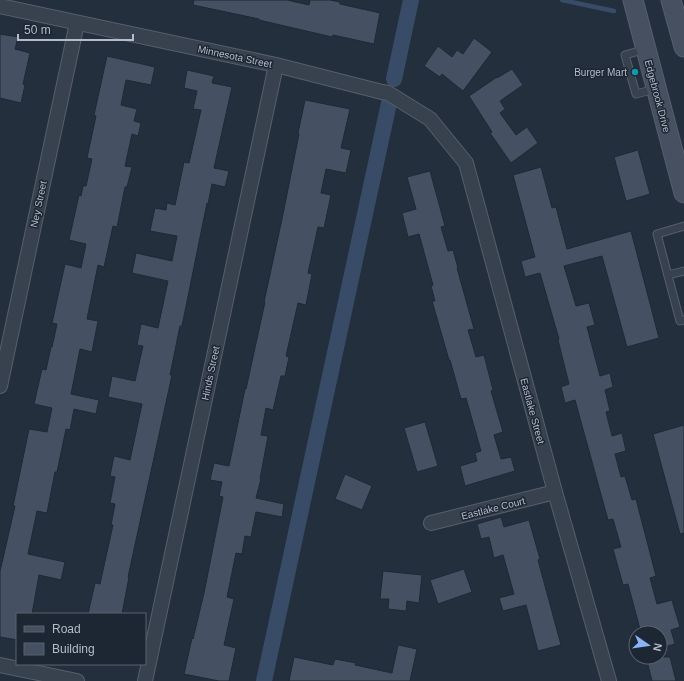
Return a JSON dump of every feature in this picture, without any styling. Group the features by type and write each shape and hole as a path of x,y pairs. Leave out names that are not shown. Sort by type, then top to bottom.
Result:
{"main road":[{"name":"Edgebrook Drive","path":"633,0 684,192"},
{"path":"671,0 684,47"}],"street":[{"name":"Minnesota Street","path":"0,6 276,65 388,93 430,119 452,146"},
{"name":"Ney Street","path":"0,386 77,23"},
{"name":"Hinds Street","path":"145,681 276,65"},
{"name":"Eastlake Street","path":"452,146 466,163 555,492 609,681"},
{"name":"Eastlake Court","path":"430,523 555,492"},
{"path":"0,665 77,681"}],"lane":[{"path":"684,226 656,234 680,321 684,320"},
{"path":"668,275 684,271"}],"building":[{"path":"194,0 287,0 309,5 310,0 330,0 340,2 340,4 380,13 374,44 333,35 332,37 193,5"},
{"path":"0,34 18,37 15,49 30,53 23,84 25,85 21,103 0,98"},
{"path":"474,38 492,52 463,91 442,74 440,77 424,66 438,46 452,57 457,50 463,54"},
{"path":"107,56 155,67 151,85 126,80 121,105 137,109 134,121 141,123 138,136 132,134 125,166 132,167 127,187 125,187 117,227 113,226 104,267 98,265 87,319 98,321 92,352 80,349 71,394 99,400 96,414 74,409 70,430 66,429 57,472 55,472 47,513 37,511 28,554 65,562 61,580 39,575 32,613 16,613 16,640 0,637 0,571 15,506 13,506 29,429 47,432 52,408 34,404 42,369 46,370 52,347 57,324 52,323 65,264 81,268 86,244 69,240 79,195 81,196 83,186 86,186 92,159 87,158 96,116 94,115"},
{"path":"512,69 523,85 500,101 505,109 500,113 516,135 527,127 538,143 511,163 490,133 492,132 469,96 497,77"},
{"path":"187,70 214,76 212,83 232,87 214,168 229,171 225,187 212,184 208,204 207,203 182,326 180,326 170,375 172,375 128,577 122,613 88,613 95,583 100,584 113,525 111,525 115,504 110,503 115,477 110,476 114,456 130,460 142,404 108,397 112,376 135,381 143,346 137,345 141,324 158,328 168,281 132,273 136,253 172,261 177,236 150,231 155,208 166,210 167,203 175,205 184,162 189,163 201,110 193,109 197,91 184,88"},
{"path":"305,100 350,109 341,148 351,150 346,173 326,169 321,193 331,195 324,228 318,227 308,273 312,274 306,305 298,303 286,356 289,357 285,376 281,376 273,410 266,408 261,435 268,436 261,479 256,498 284,504 282,517 256,512 251,537 245,536 242,554 236,553 227,597 234,599 224,645 236,648 229,681 219,681 184,674 204,593 223,497 219,496 222,482 210,480 214,463 229,466 265,302"},
{"path":"638,150 650,194 626,201 614,157"},
{"path":"541,167 552,208 556,207 567,249 631,231 659,338 627,347 602,256 564,266 576,306 589,303 595,325 587,327 600,376 610,373 613,387 605,390 610,411 606,412 612,436 622,433 626,451 615,454 621,477 625,476 632,500 636,499 656,576 650,578 657,604 672,600 680,627 671,630 675,644 668,646 668,625 639,625 628,584 623,585 613,549 621,547 613,519 608,520 575,400 565,403 561,387 569,384 559,339 540,273 525,277 521,261 535,257 513,175"},
{"path":"430,171 445,226 441,227 448,251 453,250 474,329 468,330 476,357 484,355 493,390 491,391 503,432 494,435 501,459 511,457 515,471 465,486 460,466 477,461 475,453 481,451 466,398 461,399 432,301 435,301 431,286 433,285 419,234 408,237 402,213 416,209 407,177"},
{"path":"425,422 438,466 417,472 404,428"},
{"path":"684,425 684,533 680,534 653,434"},
{"path":"345,474 372,486 362,510 335,499"},
{"path":"501,517 504,527 529,520 540,559 538,560 561,645 538,651 526,605 503,611 499,598 514,594 503,555 494,558 489,537 481,539 477,524"},
{"path":"464,569 472,592 438,604 430,580"},
{"path":"383,571 422,575 419,603 407,601 406,611 388,609 389,599 380,599"},
{"path":"398,645 417,649 410,681 289,681 294,657 333,665 335,659 392,673"},
{"path":"668,657 670,657 676,681 652,681 648,665 668,665"}],"waterway":[{"path":"394,79 411,0"},
{"path":"562,0 614,11"},
{"path":"264,681 389,103"}],"place":[{"name":"Burger Mart","path":"635,72"}]}
